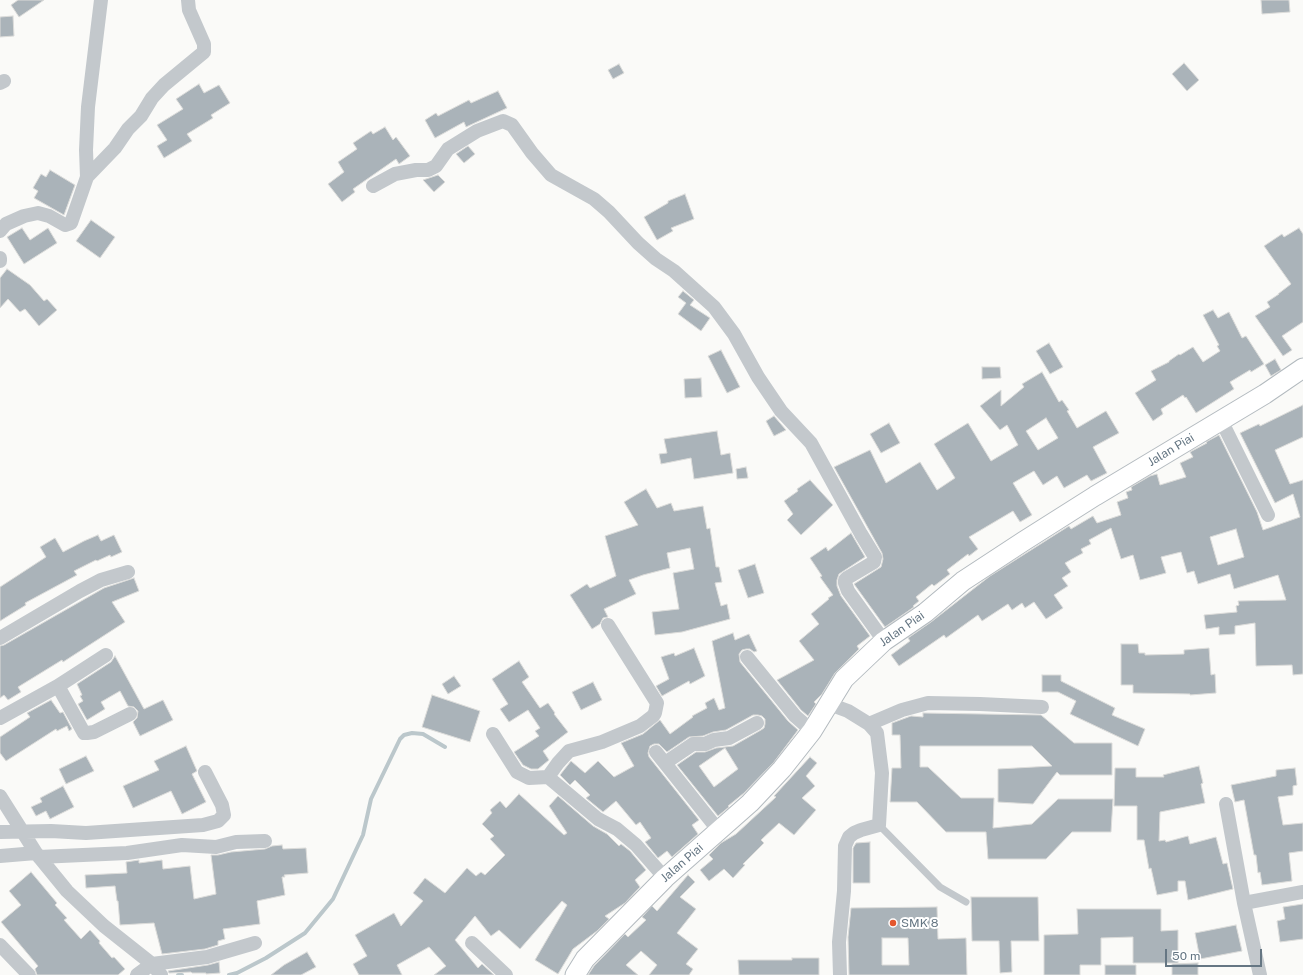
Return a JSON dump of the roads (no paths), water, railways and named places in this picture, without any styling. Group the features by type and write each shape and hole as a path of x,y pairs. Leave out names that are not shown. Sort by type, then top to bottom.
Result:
{"street":[{"path":"0,231 6,224 24,216 38,213 49,216 64,225 71,223 87,177 86,150 88,107 101,0"},
{"path":"87,177 115,148 128,129 141,116 152,98 164,85 204,52 204,44 189,10 188,0"},
{"path":"373,186 395,174 416,170 428,170 436,166 448,149 477,131 503,121 512,124 532,153 551,175 599,203 656,259 674,271 714,307 734,334 758,377 781,411 811,443 875,557 874,562 847,578 845,583 848,591 884,640"},
{"name":"Jalan Piai","path":"575,975 586,959 665,878 750,803 782,769 812,731 844,679 884,640 925,613 963,581 1024,541 1095,496 1265,394 1303,368"},
{"path":"1221,420 1268,515"},
{"path":"0,638 101,580 128,572"},
{"path":"548,777 569,751 602,742 640,726 655,713 656,703 608,625"},
{"path":"0,718 58,686 106,655"},
{"path":"747,658 791,712 812,731"},
{"path":"58,686 84,733 94,732 130,714"},
{"path":"870,724 902,710 928,703 980,704 1042,708"},
{"path":"829,704 848,711 870,724 877,733 882,773 879,826 854,833 848,837 845,846 844,891 839,942 840,975"},
{"path":"719,831 660,758 693,744 705,744 714,740 729,738 757,723"},
{"path":"493,734 517,772 529,778 548,777 598,819 617,829 636,845 665,878"},
{"path":"0,832 86,833 203,826 218,821 224,815 222,805 205,772"},
{"path":"0,796 38,855 67,890 104,926 157,969"},
{"path":"1226,804 1244,903 1260,975"},
{"path":"0,856 127,853 182,845 216,847 236,842 265,841"},
{"path":"1244,903 1303,892"},
{"path":"137,975 255,943"},
{"path":"472,943 506,975"},
{"path":"0,945 29,975"}],"lane":[{"path":"879,826 940,888 966,902"}],"waterway":[{"path":"229,975 237,973 266,958 305,933 333,899 363,835 371,799 400,739 404,735 412,733 423,734 445,747"}],"place":[{"name":"SMK 8","path":"893,923"}]}
